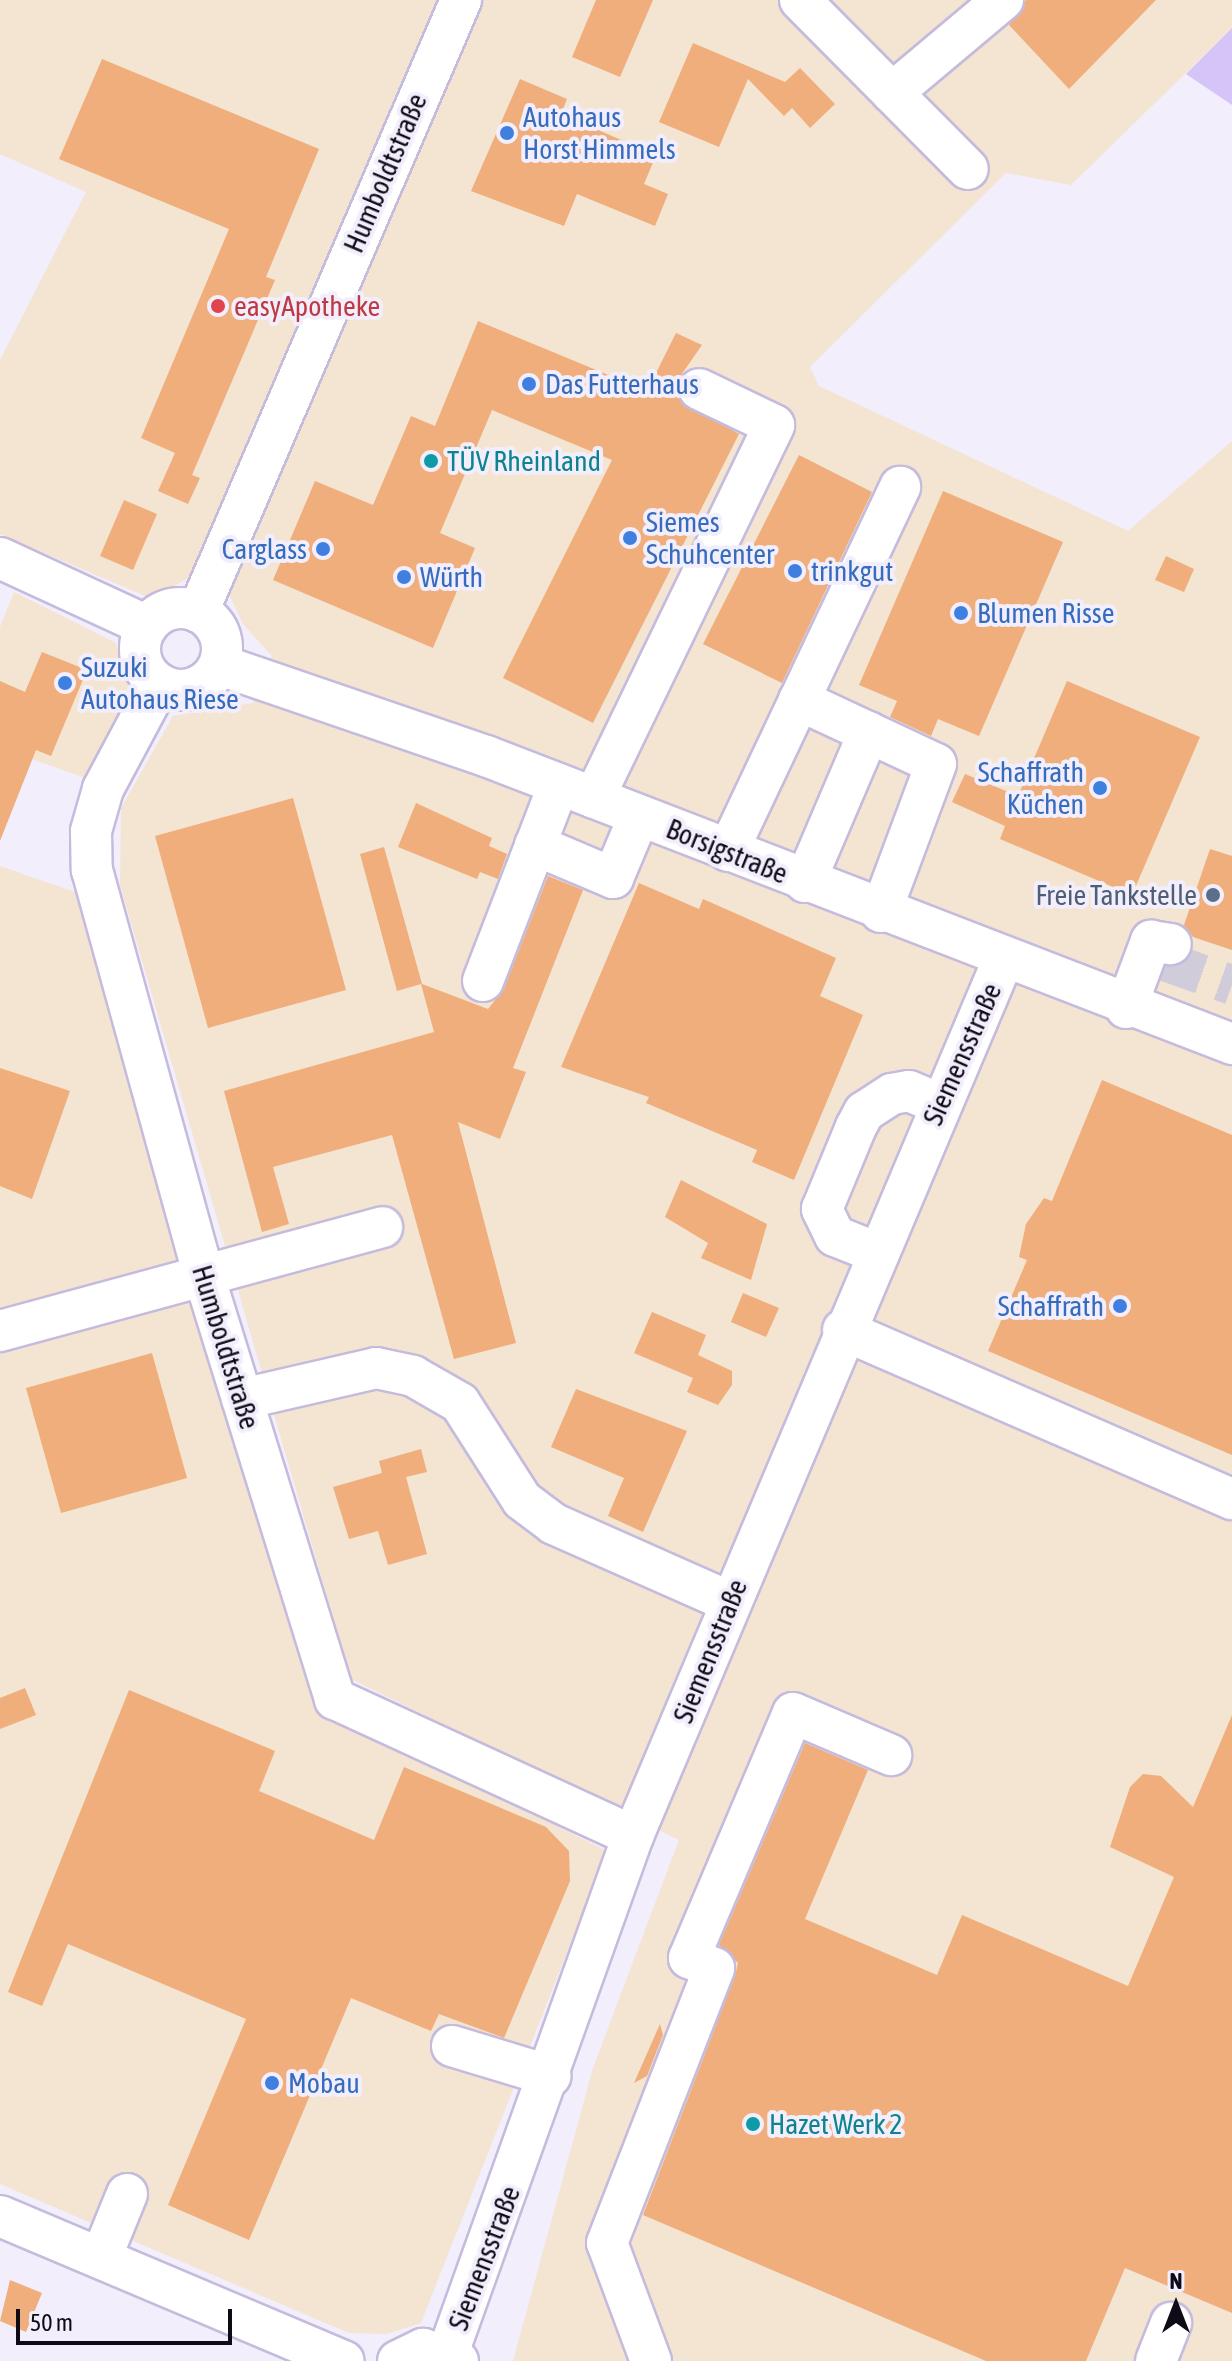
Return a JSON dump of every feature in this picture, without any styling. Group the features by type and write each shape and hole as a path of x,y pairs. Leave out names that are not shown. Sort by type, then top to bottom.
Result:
{"street":[{"name":"Humboldtstraße","path":"198,612 461,0"},
{"path":"800,0 968,169"},
{"path":"892,93 1003,0"},
{"path":"483,981 535,845 576,791 774,425 699,389"},
{"path":"728,851 900,487"},
{"path":"0,558 147,626"},
{"path":"170,610 198,612 222,640 220,665 194,689 159,684 143,664 147,626 170,610"},
{"name":"Borsigstraße","path":"220,665 576,791 1126,1008 1232,1044"},
{"name":"Humboldtstraße","path":"159,684 103,789 91,831 92,870 205,1279 335,1699 633,1836"},
{"path":"799,700 936,764 881,912"},
{"path":"805,882 869,732"},
{"path":"535,845 613,878 639,816"},
{"path":"1126,1008 1160,955"},
{"name":"Siemensstraße","path":"453,2357 633,1836 875,1252 1003,960"},
{"path":"875,1252 835,1236 822,1209 856,1127 864,1112 892,1094 909,1091 939,1104"},
{"path":"0,1331 205,1279 382,1227"},
{"path":"843,1330 1232,1499"},
{"path":"242,1399 376,1368 413,1376 460,1403 522,1500 554,1524 730,1602"},
{"path":"651,2361 607,2243 714,1968 689,1958 793,1713 891,1755"},
{"path":"452,2046 551,2076"},
{"path":"101,2258 127,2194"},
{"path":"0,2216 344,2361"},
{"path":"1156,2361 1171,2323"},
{"path":"398,2361 423,2349 453,2357"}],"shaded area":[{"path":"0,0 1232,0 1232,28 1071,185 1006,173 810,367 819,386 1128,531 1232,441 1232,2361 513,2361 593,2068 679,1840 351,1679 120,885 121,808 173,716 253,703 272,656 243,624 228,592 188,578 152,599 0,534 0,360 86,192 0,154"},
{"path":"1232,28 1232,105 1186,74"},
{"name":"Suzuki Autohaus Riese","path":"14,592 116,643 131,696 94,781 0,748 0,627"},
{"path":"0,866 75,892 322,1710 607,1851 421,2323 387,2334 349,2333 0,2184"}],"building":[{"path":"596,0 653,0 620,77 572,57"},
{"path":"1026,0 1156,0 1069,89 1009,25"},
{"path":"693,43 785,82 800,68 835,104 810,128 792,108 784,116 748,79 719,147 659,122"},
{"path":"102,59 319,149 266,277 275,280 192,475 200,478 188,504 158,491 175,453 141,438 229,229 59,159"},
{"path":"520,79 567,99 561,114 656,155 644,184 668,194 655,226 577,194 564,226 471,191"},
{"path":"478,321 647,391 676,333 702,345 679,378 676,397 739,434 593,723 503,678 612,460 492,410 440,533 475,548 433,648 273,580 315,481 373,505 411,416 435,426"},
{"name":"trinkgut","path":"799,455 872,492 782,683 703,644"},
{"name":"Blumen Risse","path":"943,491 1063,542 979,736 938,719 931,736 890,717 897,701 859,685"},
{"path":"124,500 157,514 133,570 100,556"},
{"path":"1166,556 1194,569 1184,592 1155,580"},
{"path":"42,652 87,670 51,756 36,750 0,841 0,681 25,692"},
{"name":"Schaffrath Küchen","path":"1067,681 1200,737 1132,895 1000,839 1005,826 952,802 965,774 1018,796"},
{"path":"293,798 346,990 208,1028 155,836"},
{"path":"416,803 492,838 489,846 507,854 498,879 480,872 477,879 398,847"},
{"path":"384,847 422,984 488,1009 504,989 548,876 583,890 513,1068 526,1072 500,1139 458,1122 516,1343 454,1359 392,1135 273,1167 289,1224 262,1232 224,1091 434,1032 421,984 397,991 360,854"},
{"name":"Freie Tankstelle","path":"1210,849 1232,856 1232,950 1193,937 1184,925"},
{"path":"639,883 699,909 703,899 836,958 820,996 863,1015 794,1180 752,1162 757,1150 646,1103 649,1097 561,1067"},
{"path":"0,1068 70,1091 32,1199 0,1186"},
{"name":"Schaffrath","path":"1102,1080 1232,1135 1232,1455 988,1351 1027,1260 1019,1257 1026,1224 1044,1198 1052,1201"},
{"path":"681,1180 767,1224 751,1280 701,1258 708,1243 665,1217"},
{"path":"743,1293 779,1308 766,1337 731,1322"},
{"path":"652,1312 706,1335 698,1355 732,1371 732,1385 718,1405 687,1392 693,1378 634,1353"},
{"path":"152,1353 187,1478 61,1513 26,1388"},
{"path":"576,1389 687,1431 643,1532 608,1516 624,1478 551,1447"},
{"path":"421,1449 427,1472 406,1477 427,1554 388,1565 378,1531 349,1539 333,1487 382,1473 379,1461"},
{"path":"25,1688 36,1715 0,1729 0,1698"},
{"path":"129,1690 275,1751 259,1791 374,1840 404,1767 546,1827 569,1851 570,1881 504,2038 439,2014 431,2031 351,1998 249,2240 168,2205 246,2019 68,1944 42,2006 8,1992"},
{"path":"1232,1715 1232,2313 1125,2268 1086,2361 986,2361 643,2215 735,1976 738,1963 719,1945 805,1743 868,1770 805,1919 937,1975 962,1915 1128,1986 1174,1877 1110,1847 1130,1787 1143,1774 1161,1776 1193,1807"},
{"path":"660,2024 663,2035 647,2076 634,2083"},
{"path":"10,2280 42,2293 26,2332 0,2321"}],"tunnel":[{"path":"1164,961 1232,985"}],"place":[{"name":"Autohaus Horst Himmels","path":"507,133"},
{"name":"easyApotheke","path":"218,306"},
{"name":"Das Futterhaus","path":"529,384"},
{"name":"TÜV Rheinland","path":"431,461"},
{"name":"Siemes Schuhcenter","path":"630,538"},
{"name":"Carglass","path":"323,549"},
{"name":"trinkgut","path":"795,571"},
{"name":"Würth","path":"404,577"},
{"name":"Blumen Risse","path":"961,613"},
{"name":"Suzuki Autohaus Riese","path":"65,683"},
{"name":"Schaffrath Küchen","path":"1100,788"},
{"name":"Freie Tankstelle","path":"1213,895"},
{"name":"Schaffrath","path":"1120,1306"},
{"name":"Mobau","path":"272,2083"},
{"name":"Hazet Werk 2","path":"753,2124"}]}
